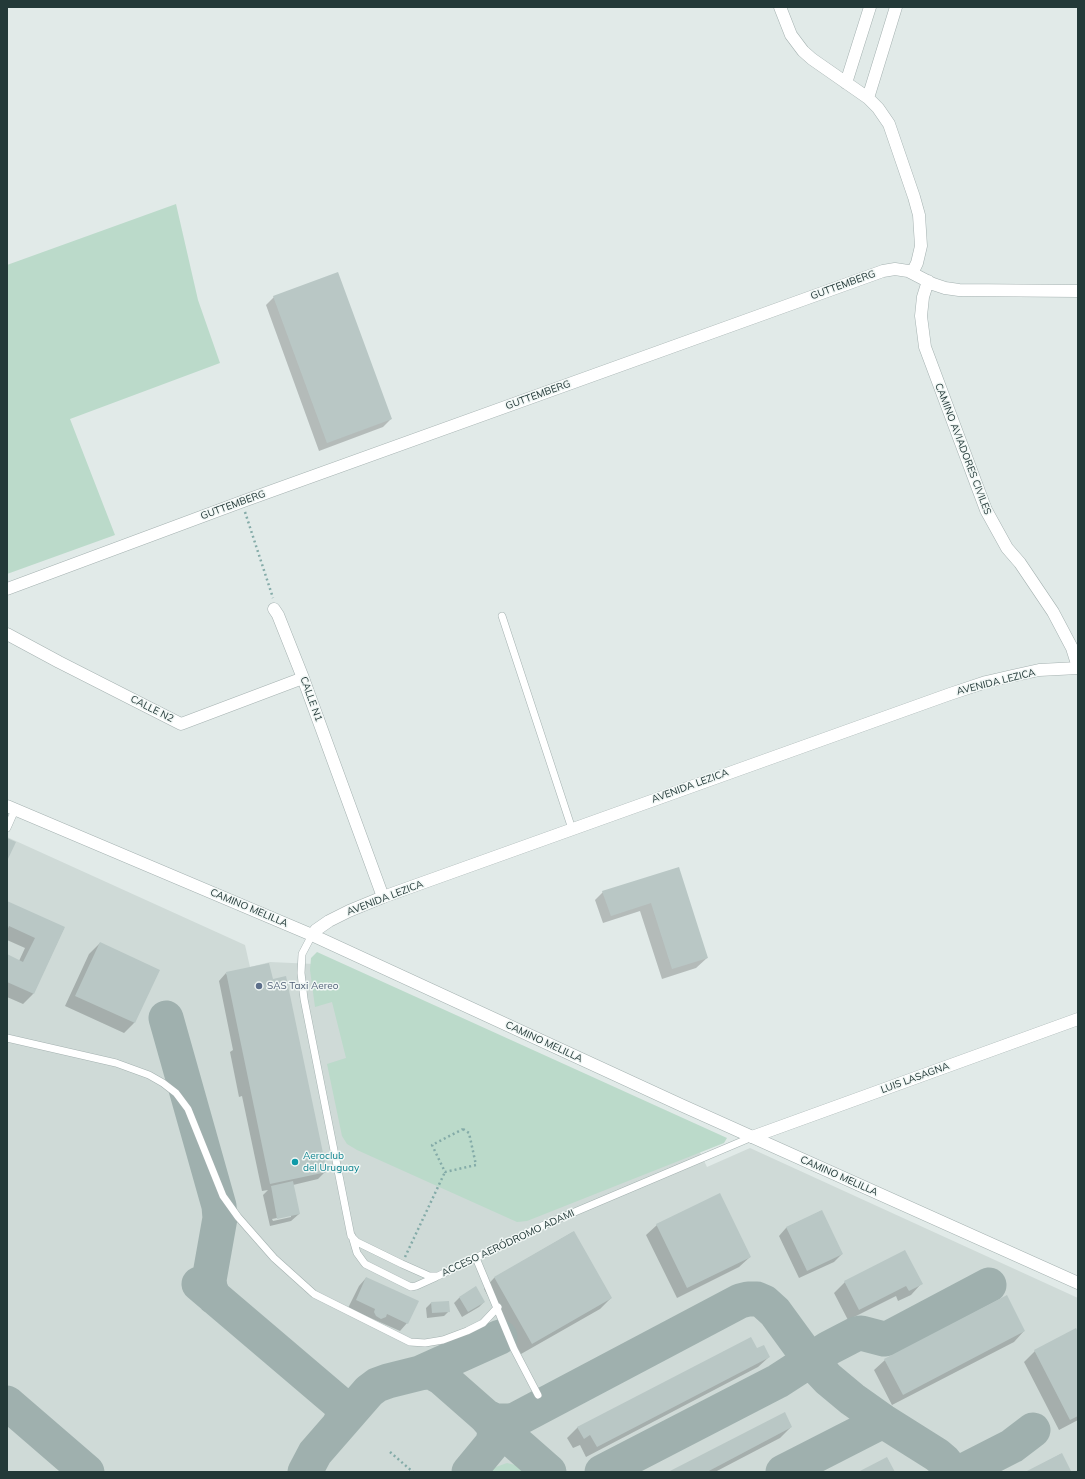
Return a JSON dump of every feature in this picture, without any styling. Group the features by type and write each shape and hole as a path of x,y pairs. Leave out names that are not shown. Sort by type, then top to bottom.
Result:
{"street":[{"path":"780,7 786,26 797,44 812,59 868,98 878,108 889,124 919,215 921,246 917,263 912,273"},
{"path":"846,83 870,7"},
{"path":"868,98 896,7"},
{"name":"GUTTEMBERG","path":"7,589 241,502 883,271 895,269 908,271 945,288 959,290 1078,291"},
{"name":"CAMINO AVIADORES CIVILES","path":"928,281 923,297 921,316 924,347 986,510 1007,548 1020,563 1053,612 1072,648 1078,668"},
{"name":"CALLE N1","path":"274,609 278,615 303,678 383,897"},
{"name":"CALLE N2","path":"7,634 181,724 303,678"},
{"name":"AVENIDA LEZICA","path":"312,935 316,930 329,921 383,897 717,776 986,682 1039,670 1078,668"},
{"name":"CAMINO MELILLA","path":"11,808 312,935 681,1106 1078,1283"},
{"name":"LUIS LASAGNA","path":"752,1137 1078,1019"}],"lane":[{"path":"502,616 572,829"},
{"path":"7,828 11,808"},
{"path":"312,935 302,954 301,973 304,999 352,1236 357,1253 365,1264 411,1287 438,1276"},
{"path":"7,1038 116,1063 149,1075 163,1082 176,1093 188,1109 223,1196 238,1217 274,1258 314,1294 410,1342 443,1340 466,1331 483,1323 498,1307"},
{"name":"ACCESO AERÓDROMO ADAMI","path":"352,1236 357,1242 402,1264 429,1276 438,1276 544,1225 752,1137"},
{"path":"476,1258 498,1307 514,1349 538,1395"}],"path":[{"path":"241,502 273,596 274,609"},
{"path":"463,1129 469,1133 476,1165 445,1172 432,1145 463,1129"},
{"path":"402,1264 445,1172"},
{"path":"390,1452 413,1472"}],"shaded area":[{"path":"7,837 245,945 250,967 270,962 314,964 697,1146 707,1167 750,1148 1078,1298 1078,1472 7,1472"}],"green space":[{"path":"176,204 198,300 220,363 70,419 115,535 7,574 7,265"},
{"path":"317,952 727,1138 724,1143 527,1221 517,1222 357,1150 347,1144 342,1136 327,1064 346,1058 332,1002 315,1007 310,970 311,958"},
{"path":"507,1463 519,1466 527,1472 488,1472 493,1468"}],"building":[{"path":"338,272 392,419 327,443 273,296"},
{"path":"7,838 16,842 7,861"},
{"path":"679,867 708,958 672,969 651,903 611,916 602,891"},
{"path":"7,901 65,927 34,994 7,982 7,954 23,962 35,938 9,926 7,931"},
{"path":"100,942 160,970 135,1023 75,996"},
{"path":"269,963 273,979 286,976 327,1172 270,1184 226,972"},
{"name":"Aeroclub del Uruguay","path":"293,1181 300,1214 277,1219 271,1186"},
{"path":"720,1193 751,1257 687,1288 656,1224"},
{"path":"822,1210 843,1254 807,1271 786,1227"},
{"path":"574,1231 612,1298 532,1344 494,1277"},
{"path":"905,1250 923,1284 909,1291 906,1286 859,1310 844,1281"},
{"path":"366,1277 419,1301 408,1324 387,1314 386,1317 381,1319 376,1316 374,1312 375,1309 356,1300"},
{"path":"476,1286 485,1302 468,1312 459,1297"},
{"path":"1007,1295 1025,1331 903,1395 884,1359"},
{"path":"449,1301 450,1312 432,1313 431,1302"},
{"path":"1076,1328 1078,1332 1078,1416 1070,1420 1034,1350"},
{"path":"751,1337 757,1348 764,1345 770,1357 597,1447 590,1435 584,1439 577,1427"},
{"path":"785,1412 792,1427 707,1472 668,1472"},
{"path":"1062,1453 1071,1471 1025,1472"},
{"path":"887,1457 895,1472 858,1472"}],"taxiway":[{"path":"166,1018 219,1206 220,1218 209,1280 210,1288 214,1297"},
{"path":"199,1284 340,1404 344,1414 344,1418 340,1423"},
{"path":"602,1472 778,1381 829,1348 856,1334 861,1333 884,1339 889,1338 989,1285"},
{"path":"485,1416 495,1421 515,1420 740,1301 757,1299 764,1302 775,1312 810,1360 828,1379 852,1399 883,1421 937,1455 953,1472"},
{"path":"420,1373 500,1337"},
{"path":"305,1472 315,1453 369,1391 377,1385 388,1381 428,1372 442,1378 549,1472"},
{"path":"7,1403 87,1472"},
{"path":"469,1472 493,1443 495,1431 494,1426 487,1418"},
{"path":"783,1472 883,1421"},
{"path":"961,1472 1012,1446 1033,1430"}],"place":[{"name":"SAS Taxi Aereo","path":"259,986"},
{"name":"Aeroclub del Uruguay","path":"295,1162"}]}
